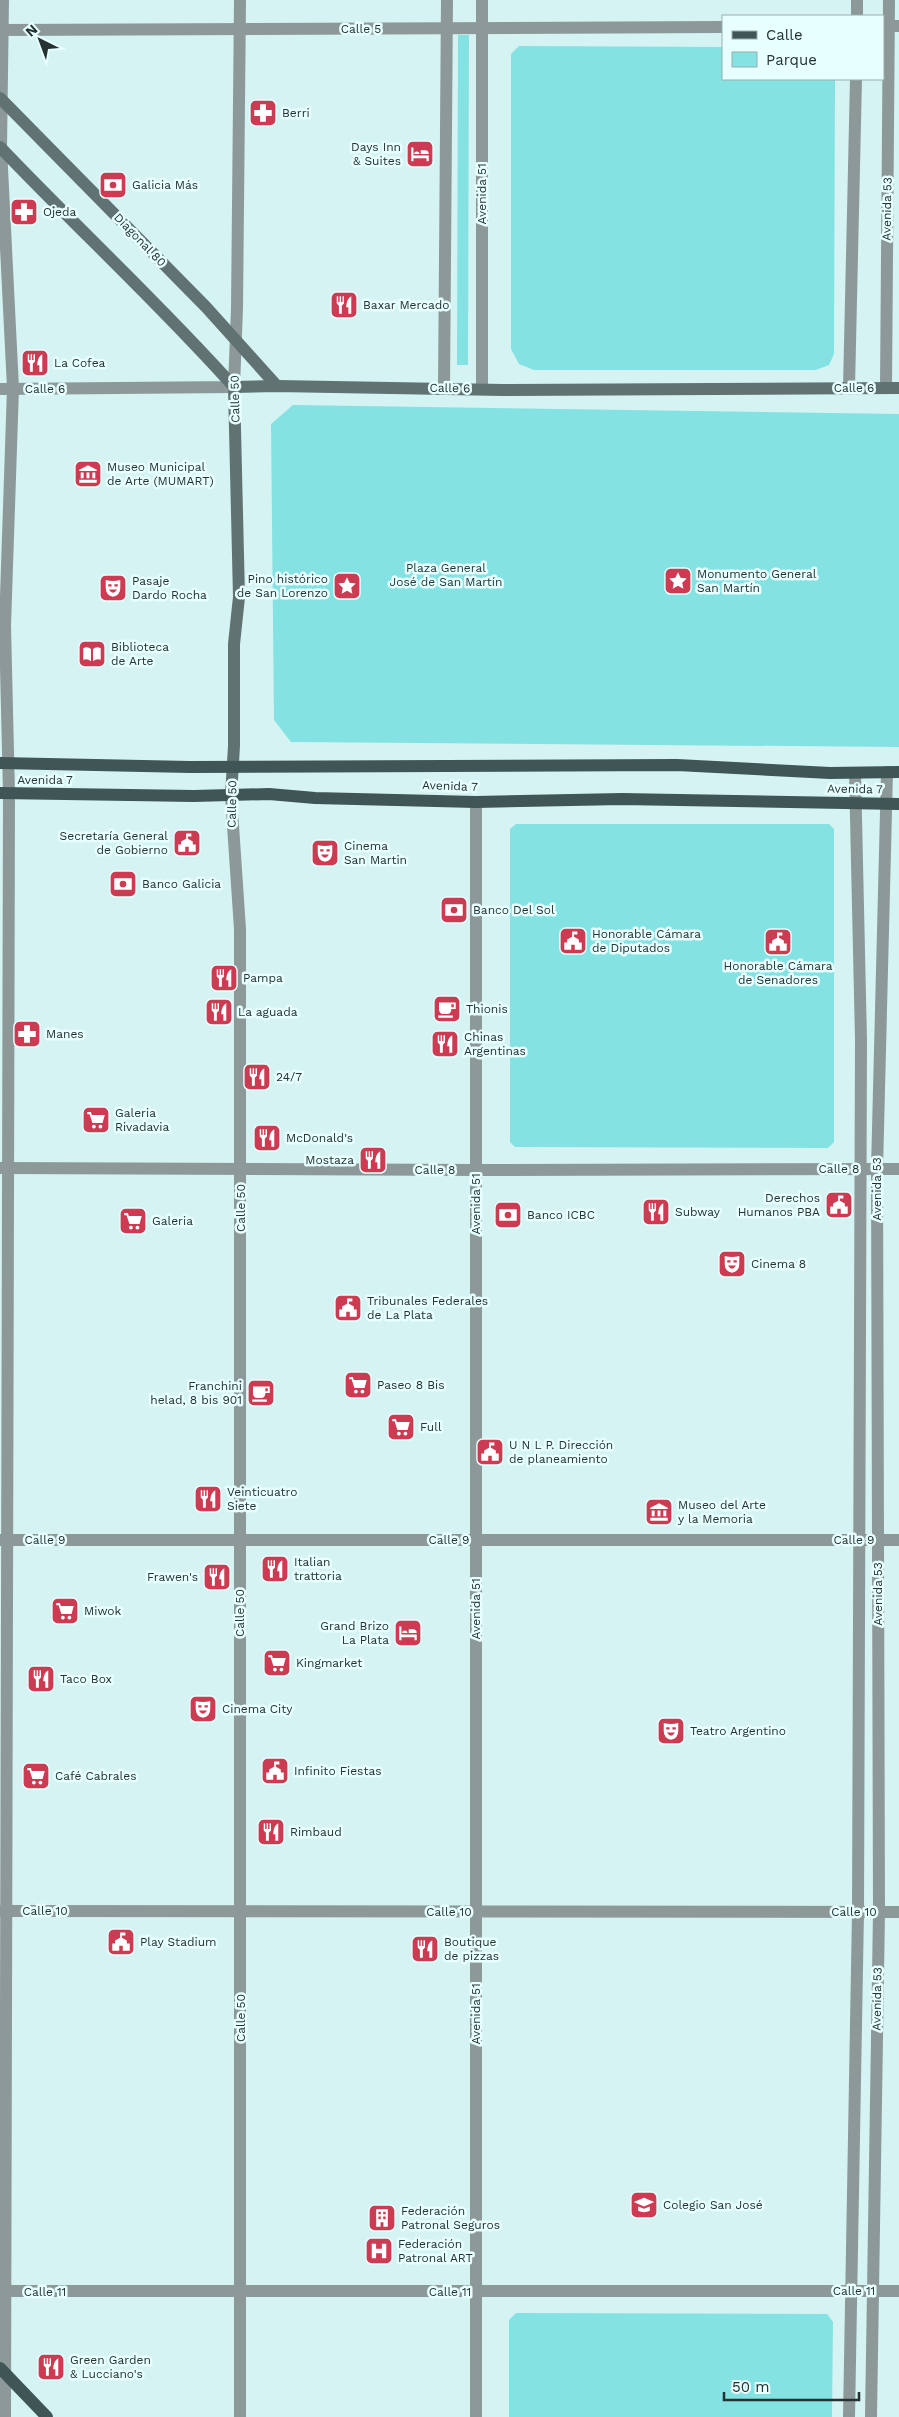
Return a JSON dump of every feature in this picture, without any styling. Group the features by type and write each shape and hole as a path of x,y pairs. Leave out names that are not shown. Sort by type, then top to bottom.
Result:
{"main road":[{"name":"Diagonal 80","path":"1,99 236,341 276,386"},
{"path":"1,147 142,292 191,339 234,387"},
{"name":"Calle 6","path":"234,387 482,388 503,390 899,388"},
{"name":"Calle 50","path":"231,796 234,766 234,644 239,597 234,387"},
{"name":"Avenida 7","path":"4,763 234,766 677,764 855,773 893,772"},
{"name":"Avenida 7","path":"4,794 231,796 269,794 315,798 476,802 622,799 893,804"},
{"path":"2,2371 47,2417"}],"street":[{"path":"3,0 1,30 1,147 6,389 2,2291 4,2417"},
{"name":"Calle 50","path":"234,387 240,0"},
{"path":"444,388 446,0"},
{"name":"Avenida 51","path":"482,0 482,388"},
{"path":"857,0 857,15"},
{"name":"Avenida 53","path":"886,388 889,0"},
{"name":"Calle 5","path":"1,30 722,27"},
{"path":"849,388 856,80"},
{"name":"Calle 6","path":"6,389 234,387"},
{"name":"Avenida 53","path":"871,2417 879,1912 877,1169 893,772"},
{"name":"Avenida 53","path":"849,2417 858,1912 861,1040 855,773"},
{"name":"Calle 50","path":"231,796 240,930 240,2417"},
{"name":"Avenida 51","path":"476,802 476,2417"},
{"name":"Calle 8","path":"4,1168 899,1169"},
{"name":"Calle 9","path":"4,1540 899,1540"},
{"name":"Calle 10","path":"3,1911 899,1912"},
{"name":"Calle 11","path":"2,2291 899,2291"}],"green space":[{"path":"458,35 469,35 468,365 457,365"},
{"path":"519,46 722,47 722,80 835,80 834,354 829,365 816,370 534,370 519,364 511,349 511,54"},
{"name":"Plaza General José de San Martín","path":"293,405 899,414 899,747 291,742 274,720 271,424"},
{"path":"516,824 829,824 834,829 834,1142 828,1148 515,1147 510,1142 510,829"},
{"path":"516,2313 827,2314 833,2322 832,2417 509,2417 509,2320"}],"place":[{"name":"Berri","path":"263,113"},
{"name":"Days Inn & Suites","path":"420,154"},
{"name":"Galicia Más","path":"113,185"},
{"name":"Ojeda","path":"24,212"},
{"name":"Baxar Mercado","path":"344,305"},
{"name":"La Cofea","path":"35,363"},
{"name":"Museo Municipal de Arte (MUMART)","path":"88,474"},
{"name":"Monumento General San Martín","path":"678,581"},
{"name":"Pino histórico de San Lorenzo","path":"347,586"},
{"name":"Pasaje Dardo Rocha","path":"113,588"},
{"name":"Biblioteca de Arte","path":"92,654"},
{"name":"Secretaría General de Gobierno","path":"187,843"},
{"name":"Cinema San Martin","path":"325,853"},
{"name":"Banco Galicia","path":"123,884"},
{"name":"Banco Del Sol","path":"454,910"},
{"name":"Honorable Cámara de Diputados","path":"573,941"},
{"name":"Honorable Cámara de Senadores","path":"778,942"},
{"name":"Pampa","path":"224,978"},
{"name":"Thionis","path":"447,1009"},
{"name":"La aguada","path":"219,1012"},
{"name":"Manes","path":"27,1034"},
{"name":"Chinas Argentinas","path":"445,1044"},
{"name":"24/7","path":"257,1077"},
{"name":"Galeria Rivadavia","path":"96,1120"},
{"name":"McDonald's","path":"267,1138"},
{"name":"Mostaza","path":"373,1160"},
{"name":"Derechos Humanos PBA","path":"839,1205"},
{"name":"Subway","path":"656,1212"},
{"name":"Banco ICBC","path":"508,1215"},
{"name":"Galeria","path":"133,1221"},
{"name":"Cinema 8","path":"732,1264"},
{"name":"Tribunales Federales de La Plata","path":"348,1308"},
{"name":"Paseo 8 Bis","path":"358,1385"},
{"name":"Franchini helad, 8 bis 901","path":"261,1393"},
{"name":"Full","path":"401,1427"},
{"name":"U N L P. Dirección de planeamiento","path":"490,1452"},
{"name":"Veinticuatro Siete","path":"208,1499"},
{"name":"Museo del Arte y la Memoria","path":"659,1512"},
{"name":"Italian trattoria","path":"275,1569"},
{"name":"Frawen's","path":"217,1577"},
{"name":"Miwok","path":"65,1611"},
{"name":"Grand Brizo La Plata","path":"408,1633"},
{"name":"Kingmarket","path":"277,1663"},
{"name":"Taco Box","path":"41,1679"},
{"name":"Cinema City","path":"203,1709"},
{"name":"Teatro Argentino","path":"671,1731"},
{"name":"Infinito Fiestas","path":"275,1771"},
{"name":"Café Cabrales","path":"36,1776"},
{"name":"Rimbaud","path":"271,1832"},
{"name":"Play Stadium","path":"121,1942"},
{"name":"Boutique de pizzas","path":"425,1949"},
{"name":"Colegio San José","path":"644,2205"},
{"name":"Federación Patronal Seguros","path":"382,2218"},
{"name":"Federación Patronal ART","path":"379,2251"},
{"name":"Green Garden & Lucciano's","path":"51,2367"}]}
